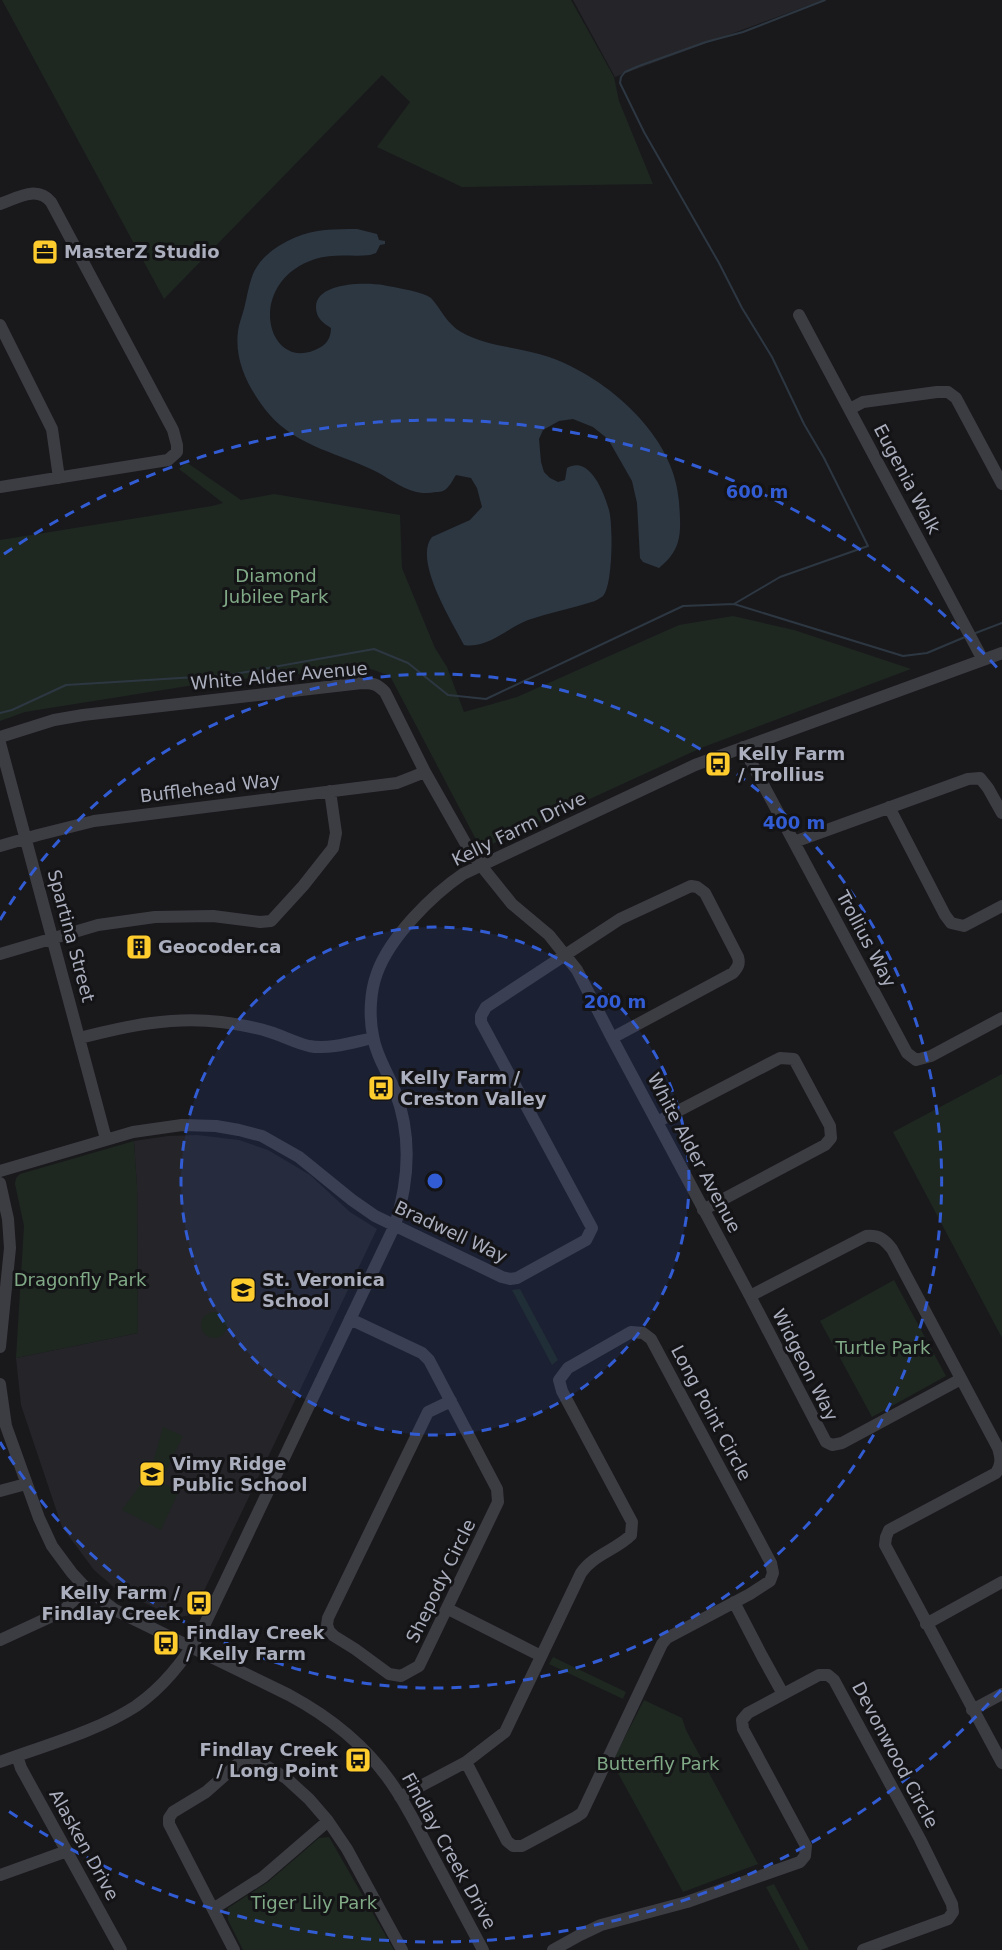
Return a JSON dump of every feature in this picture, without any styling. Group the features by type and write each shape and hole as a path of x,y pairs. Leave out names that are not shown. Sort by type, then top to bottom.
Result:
{"street":[{"path":"0,204 38,193 45,195 51,202 173,430 177,445 177,452 168,460 0,488"},
{"name":"Eugenia Walk","path":"799,315 982,660"},
{"path":"0,325 52,429 59,478"},
{"path":"850,409 863,402 948,392 956,398 1002,484"},
{"name":"Kelly Farm Drive","path":"0,1762 90,1728 133,1707 158,1687 192,1648 395,1225 406,1176 406,1140 400,1105 373,1038 372,991 385,956 419,912 438,892 463,874 695,765 1002,653"},
{"name":"White Alder Avenue","path":"0,737 54,720 75,716 372,683 385,692 425,772 480,866 512,904 549,935 577,970 750,1296"},
{"name":"Spartina Street","path":"0,743 106,1139"},
{"name":"Trollius Way","path":"743,747 907,1053 916,1060 931,1056 1002,1018"},
{"name":"Bufflehead Way","path":"0,846 93,821 403,782 425,772"},
{"path":"794,842 968,779 980,778 1002,813"},
{"path":"0,954 98,925 155,916 213,916 260,922 271,921 333,848 336,833 330,791"},
{"path":"889,807 951,923 964,926 1002,906"},
{"path":"566,955 620,919 691,886 705,893 738,957 740,962 738,967 733,973 612,1038"},
{"name":"Bradwell Way","path":"0,1171 134,1132 182,1125 216,1126 262,1136 299,1157 375,1216 502,1277 517,1278 586,1240 592,1228 482,1023 481,1016 486,1007 566,955"},
{"path":"80,1038 143,1023 180,1020 249,1026 309,1046 335,1045 373,1038"},
{"path":"657,1122 780,1058 788,1057 794,1059 830,1126 831,1138 825,1145 703,1210"},
{"path":"0,1183 8,1219 10,1248 0,1347"},
{"path":"750,1296 866,1236 875,1235 884,1240 892,1249 998,1448 1000,1467 987,1479 890,1530 885,1545 1002,1763"},
{"name":"Widgeon Way","path":"750,1296 821,1436 832,1445 842,1443 961,1378"},
{"name":"Shepody Circle","path":"350,1319 422,1353 429,1360 451,1401 498,1489 498,1502 420,1666 401,1676 389,1674 334,1636 329,1631 328,1618 429,1412 451,1401"},
{"name":"Long Point Circle","path":"400,1797 465,1762 505,1732 581,1573 588,1563 622,1544 632,1535 632,1522 562,1391 559,1380 568,1368 631,1332 643,1334 651,1339 771,1563 773,1573 770,1581 667,1638 662,1644 582,1813 576,1817 522,1845 513,1846 507,1841 465,1762"},
{"name":"Findlay Creek Drive","path":"0,1384 6,1426 26,1484 52,1546 72,1573 86,1588 115,1610 316,1710 344,1732 390,1781 483,1950"},
{"path":"0,1491 26,1484"},
{"path":"926,1624 1002,1582"},
{"path":"0,1640 63,1611 86,1588"},
{"path":"734,1602 783,1694"},
{"path":"448,1609 541,1656"},
{"name":"Devonwood Circle","path":"560,1948 601,1926 687,1902 800,1862 806,1856 806,1846 743,1729 742,1720 748,1713 819,1675 828,1675 834,1680 920,1839 952,1904 953,1912 948,1919 863,1950"},
{"path":"972,1710 1002,1694"},
{"name":"Alasken Drive","path":"16,1756 121,1950"},
{"path":"234,1950 170,1829 169,1818 173,1812 206,1792 241,1761 251,1757 286,1778 320,1810 347,1849 402,1950"},
{"path":"213,1910 263,1877 328,1821"},
{"path":"0,1875 67,1851"}],"shaded area":[{"path":"573,0 823,0 615,77"},
{"path":"197,1135 239,1140 268,1150 310,1175 350,1212 377,1229 193,1614 177,1618 117,1590 94,1570 62,1527 21,1405 16,1358 138,1333 137,1187 134,1141"}],"green space":[{"path":"2,0 571,0 614,77 619,101 653,184 462,187 377,147 410,102 382,75 164,299"},
{"name":"Diamond Jubilee Park","path":"186,462 241,500 274,494 400,515 402,568 435,648 447,667 464,712 517,697 679,625 733,616 794,630 911,669 701,748 481,849 390,676 368,668 219,681 25,712 0,721 0,540 223,503 179,469"},
{"path":"1002,1074 1002,1338 893,1132"},
{"name":"Dragonfly Park","path":"134,1141 137,1187 138,1333 16,1358 24,1226 15,1184 16,1178 20,1174"},
{"name":"Turtle Park","path":"894,1280 946,1376 872,1417 820,1321"},
{"path":"520,1289 558,1360 552,1365 512,1290"},
{"path":"214,1312 223,1316 227,1325 223,1334 214,1338 205,1334 201,1325 205,1316"},
{"path":"163,1427 183,1436 164,1475 151,1469"},
{"path":"147,1476 179,1491 161,1530 122,1510"},
{"path":"553,1657 626,1692 623,1699 549,1664"},
{"name":"Butterfly Park","path":"644,1700 682,1718 686,1730 758,1864 683,1892 612,1762"},
{"name":"Tiger Lily Park","path":"329,1837 394,1950 243,1950 228,1920 228,1908 268,1882 319,1838"},
{"path":"774,1884 809,1950 800,1950 766,1887"}],"water":[{"path":"357,229 377,234 379,240 385,241 385,244 380,245 376,253 370,255 315,259 292,271 278,287 271,306 271,324 277,339 287,350 303,353 321,347 329,339 331,328 319,317 316,307 318,299 324,293 333,288 354,284 375,284 408,290 431,298 452,325 471,337 549,357 594,379 635,413 652,433 665,454 675,478 680,531 673,554 667,561 659,568 643,562 640,558 637,503 632,481 608,439 593,427 573,419 559,421 543,430 539,439 541,462 544,472 558,482 565,480 567,468 575,465 589,471 600,486 609,510 611,528 610,568 606,590 603,596 595,601 528,620 481,644 464,645 436,591 427,560 427,547 432,537 470,520 482,507 477,488 471,478 456,475 449,486 440,492 419,493 377,472 306,442 280,425 269,414 250,386 238,354 238,331 250,282 265,256 294,238 315,231"}],"waterway":[{"path":"734,604 780,577 868,546 824,458 804,424 772,357 742,308 644,132 620,83 625,72 639,66 706,42 743,32 825,0"},
{"path":"0,713 12,710 66,685 229,675 374,649 408,663 448,695 486,699 683,606 734,604 903,656 927,653 965,637"},
{"path":"973,634 1002,623"}],"place":[{"name":"MasterZ Studio","path":"45,252"},
{"name":"Kelly Farm / Trollius","path":"718,764"},
{"name":"Geocoder.ca","path":"139,947"},
{"name":"Kelly Farm / Creston Valley","path":"381,1088"},
{"name":"St. Veronica School","path":"243,1290"},
{"name":"Vimy Ridge Public School","path":"152,1474"},
{"name":"Kelly Farm / Findlay Creek","path":"199,1603"},
{"name":"Findlay Creek / Kelly Farm","path":"166,1643"},
{"name":"Findlay Creek / Long Point","path":"358,1760"}]}
